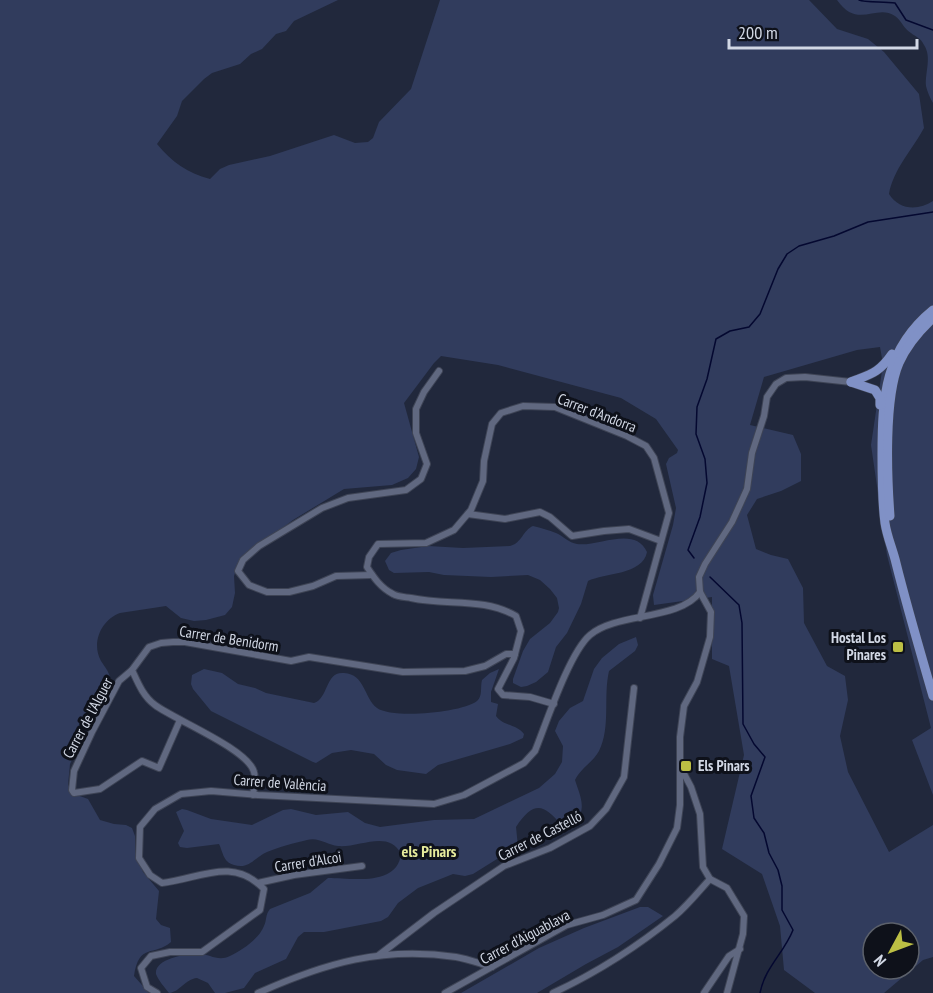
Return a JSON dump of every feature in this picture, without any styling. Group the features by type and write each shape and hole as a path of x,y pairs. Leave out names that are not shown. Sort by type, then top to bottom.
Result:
{"main road":[{"path":"872,375 884,366 910,328 933,310"},
{"path":"887,385 904,346 920,326 933,318"},
{"path":"891,542 888,477 890,413 895,376 908,345 933,318"},
{"path":"917,323 899,350 887,385 881,485 885,525 933,696"},
{"path":"850,382 884,374 887,385 885,470 888,477"},
{"path":"872,375 872,389 880,400 878,445 882,457"},
{"path":"850,382 872,389 887,385"}],"street":[{"path":"439,371 424,392 416,410 416,433 427,464 422,479 406,490 348,498 322,508 260,546 243,560 238,571 249,585 267,592 290,592 313,586 336,576 372,575 376,582 393,594 423,601 471,602 503,609 516,616 521,631 515,654 498,689 503,695 530,697 554,704"},
{"path":"700,592 699,577 732,522 747,489 752,453 764,416 767,397 776,384 786,378 805,377 850,382"},
{"name":"Carrer d'Andorra","path":"372,575 367,567 369,557 378,544 426,543 454,530 468,514 483,481 484,461 492,424 501,413 524,406 555,407 609,428 646,446 654,458 669,513 640,618"},
{"path":"468,514 504,519 540,512 550,517 572,536 629,529 662,541"},
{"name":"Carrer de València","path":"258,883 252,876 228,871 205,873 179,881 162,883 150,874 140,858 140,826 155,809 181,794 211,791 434,804 464,795 524,763 536,751 573,659 590,635 613,624 693,601 700,592"},
{"name":"Carrer d'Aiguablava","path":"445,993 567,925 603,915 636,900 659,864 677,828 680,805 680,737 684,706 697,682 710,637 711,612 700,592"},
{"name":"Carrer de Benidorm","path":"132,670 149,647 172,642 196,643 291,661 309,657 403,672 465,671 485,666 506,654 515,654"},
{"path":"132,670 140,689 154,704 222,742 243,757 254,770 253,795"},
{"name":"Carrer de l'Alguer","path":"132,670 119,681 92,732 74,771 72,790 74,793 100,789 142,761 159,768 180,720"},
{"name":"Carrer de Castelló","path":"379,955 504,866 550,848 590,826 606,809 624,777 634,688"},
{"path":"681,769 691,787 700,814 703,867 710,879 727,888 744,916 740,949 728,993"},
{"name":"Carrer d'Alcoi","path":"258,883 294,875 362,866"},
{"path":"552,993 576,982 630,948 676,915 710,879"},
{"path":"157,993 147,987 141,968 150,956 170,952 202,952 260,910 264,889 258,883"},
{"path":"704,993 729,956 740,949"},
{"path":"258,993 328,966 379,955 398,953 458,957 492,967"}],"shaded area":[{"path":"0,0 338,0 294,21 286,31 276,34 262,49 251,54 240,64 212,73 182,101 177,116 157,144 180,166 210,179 220,169 229,165 270,156 334,135 355,143 368,142 373,138 379,122 411,89 440,0 809,0 837,29 868,39 884,52 919,94 924,128 894,177 889,194 898,203 909,207 921,206 933,201 933,795 912,740 931,728 887,555 871,445 883,364 880,347 857,350 764,377 750,425 793,435 801,454 801,481 757,499 747,515 756,549 788,559 803,588 804,623 827,666 845,676 848,700 840,736 848,772 889,852 933,825 933,957 921,962 921,921 861,921 861,981 898,981 884,993 815,993 784,970 780,926 762,874 722,849 744,755 729,666 712,659 712,597 654,605 653,595 676,508 666,464 678,450 656,419 621,398 498,365 441,356 404,403 419,457 416,469 408,478 392,485 344,489 293,520 239,561 234,576 235,593 232,607 225,615 194,621 181,618 166,606 120,613 108,621 100,633 98,654 109,674 110,683 70,764 68,785 77,795 88,799 100,820 132,828 135,836 135,852 143,872 159,891 156,919 161,925 170,928 171,942 143,954 136,965 134,976 149,993 0,993"},
{"path":"837,0 933,0 933,103 926,86 928,54 921,41 895,16 881,12 860,15 852,13"},
{"path":"533,526 556,533 577,544 625,538 634,540 641,544 647,552 644,560 631,569 588,581 581,604 567,633 556,647 548,672 536,682 521,687 513,683 513,679 523,651 530,639 550,623 558,612 557,598 550,589 540,580 528,575 491,577 429,572 394,573 389,570 385,561 391,553 428,546 463,548 510,546"},
{"path":"636,637 638,645 635,651 609,671 603,742 599,751 575,780 582,807 579,817 572,824 562,826 550,813 539,808 528,812 516,827 518,847 516,851 497,859 473,874 465,876 453,874 418,888 398,903 388,917 381,921 324,932 304,932 298,937 286,959 255,973 244,988 215,993 208,983 197,978 169,993 162,984 156,974 160,964 166,960 194,954 226,958 254,940 262,931 270,909 310,893 328,878 360,879 382,876 391,872 398,865 401,854 389,842 373,841 338,846 311,839 272,850 244,866 239,866 228,862 219,844 180,847 178,843 184,831 176,812 182,809 211,819 252,825 283,810 291,809 316,815 348,812 365,823 380,827 434,820 474,819 539,788 555,774 562,762 563,746 555,731 559,721 570,708 583,701 594,669 602,658 619,644"},
{"path":"204,669 222,673 238,684 266,693 314,703 322,696 333,676 351,674 360,682 377,708 411,714 457,709 477,701 481,694 482,680 499,669 491,692 491,702 498,704 496,716 502,722 517,728 524,734 523,738 510,744 438,765 426,774 397,770 386,765 374,754 351,750 332,753 316,763 211,711 191,684 192,675"},
{"path":"640,907 648,907 663,916 618,947 537,993 461,993 539,948"}],"waterway":[{"path":"859,0 895,3 906,20 933,30"},
{"path":"694,558 688,550 700,517 707,483 705,459 696,434 697,407 707,379 716,339 730,331 749,327 760,314 778,269 787,254 799,246 834,236 868,222 933,212"},
{"path":"710,577 739,605 742,623 743,724 754,744 765,757 751,796 754,818 764,833 769,853 778,870 782,886 782,910 793,930 766,975 760,993"}],"place":[{"name":"Hostal Los Pinares","path":"898,647"},
{"name":"Els Pinars","path":"686,766"}],"district":[{"name":"els Pinars","path":"429,851"}]}
